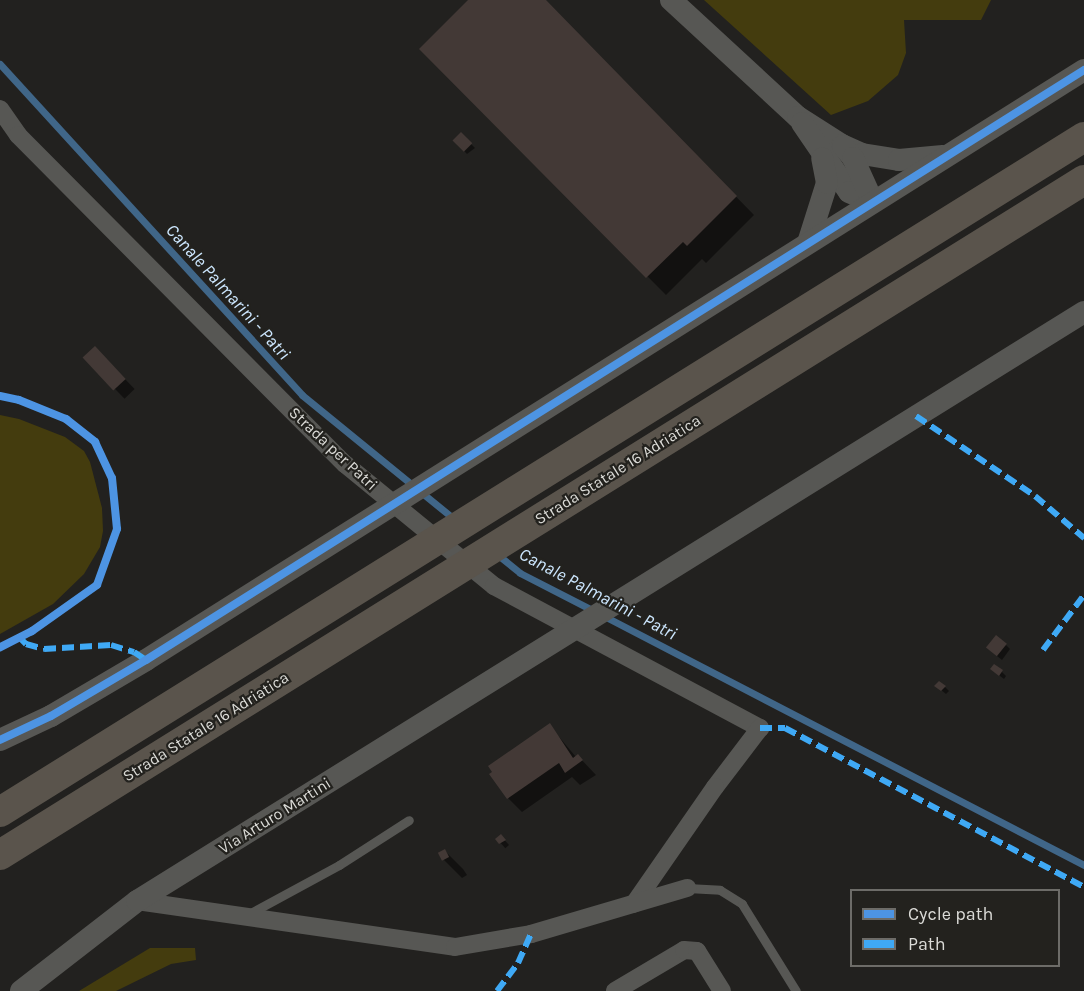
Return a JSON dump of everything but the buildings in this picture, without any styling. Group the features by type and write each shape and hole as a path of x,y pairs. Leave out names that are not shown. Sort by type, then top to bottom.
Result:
{"highway":[{"path":"0,812 1084,137"},
{"name":"Strada Statale 16 Adriatica","path":"0,855 1084,180"}],"street":[{"path":"671,0 832,150 853,158 873,202"},
{"path":"0,740 51,716 146,660 1084,70"},
{"name":"Strada per Patri","path":"0,109 18,135 345,464 485,579 494,586 760,728 715,787 634,904"},
{"path":"832,150 899,160 948,155"},
{"path":"808,243 827,183 832,150"},
{"name":"Via Arturo Martini","path":"21,991 137,901 1084,312"},
{"path":"137,901 455,947 531,934 687,888"},
{"path":"615,991 684,950 697,951 722,991"}],"lane":[{"path":"244,916 339,865 409,820"},
{"path":"687,888 720,890 742,904 796,991"}],"shaded area":[{"path":"704,0 991,0 981,20 904,20 906,53 898,75 868,101 831,115"},
{"path":"0,415 19,419 65,437 84,451 90,462 102,508 103,531 100,547 84,574 53,604 0,634"},
{"path":"150,948 195,948 196,960 171,964 116,991 79,991"}],"waterway":[{"name":"Canale Palmarini - Patri","path":"0,64 302,395 455,520"},
{"name":"Canale Palmarini - Patri","path":"498,555 520,573 594,611"},
{"name":"Canale Palmarini - Patri","path":"604,616 1084,865"}],"marked path":[{"path":"916,416 1035,496 1084,538"},
{"path":"1043,650 1084,595"},
{"path":"19,637 26,644 44,649 111,645 134,652 146,660"},
{"path":"760,728 785,728 1084,887"},
{"path":"497,991 518,963 531,934"}],"cycle path":[{"path":"0,740 51,716 146,660 1084,70"},
{"path":"0,396 19,400 66,419 95,442 112,478 117,529 97,585 32,631 0,647"}]}
